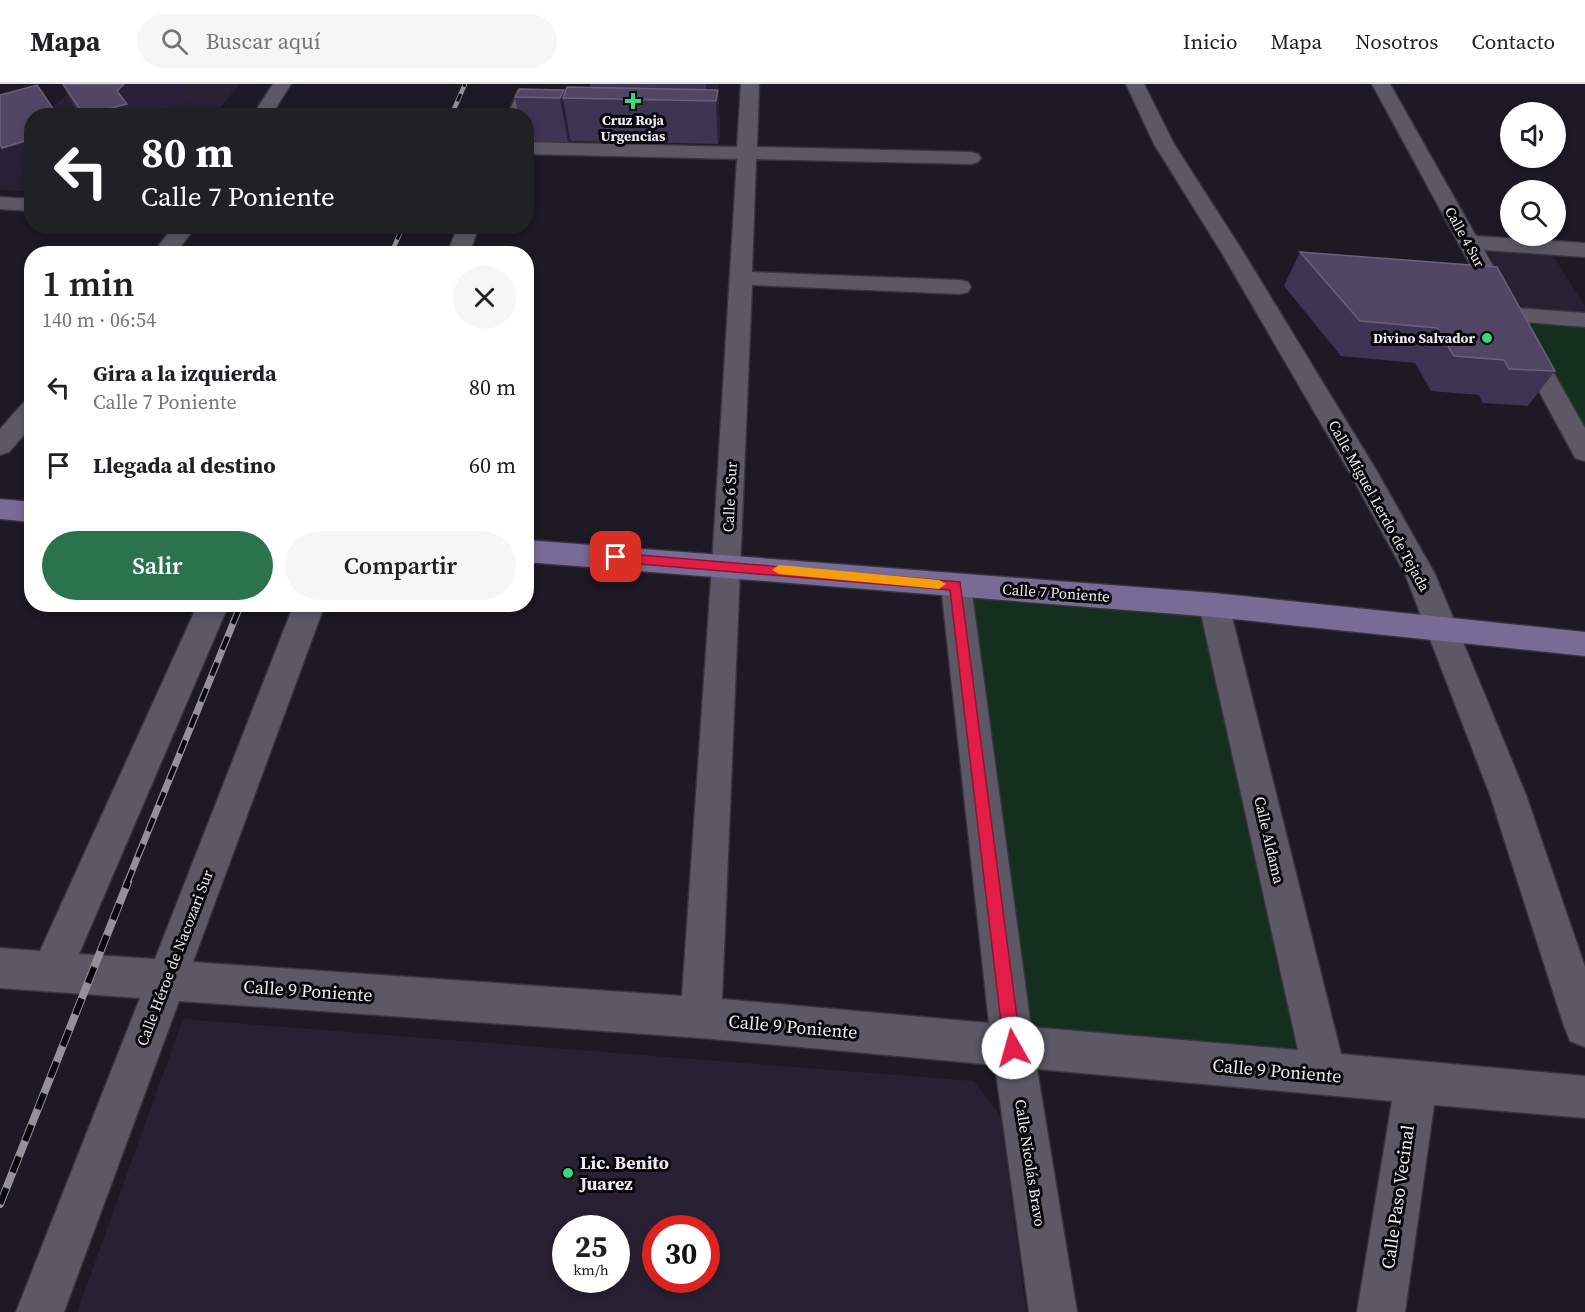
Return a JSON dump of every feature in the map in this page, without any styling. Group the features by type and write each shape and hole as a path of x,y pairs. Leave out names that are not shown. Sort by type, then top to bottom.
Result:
{"main road":[{"path":"0,509 24,511"},
{"name":"Calle 7 Poniente","path":"534,552 1214,605 1585,644"}],"street":[{"path":"266,108 282,84"},
{"name":"Calle 6 Sur","path":"700,1018 727,565 750,84"},
{"name":"Calle Miguel Lerdo de Tejada","path":"1135,84 1164,144 1231,250 1365,475 1420,574 1508,795 1585,1026"},
{"name":"Calle 4 Sur","path":"1381,84 1585,452"},
{"path":"519,108 524,96"},
{"path":"534,148 971,159"},
{"path":"0,203 24,204"},
{"path":"170,246 179,234"},
{"path":"1468,242 1585,250"},
{"path":"741,278 960,286"},
{"path":"1508,314 1585,320"},
{"path":"0,446 24,418"},
{"name":"Calle Nicolás Bravo","path":"956,586 1013,1048 1053,1312"},
{"name":"Calle Aldama","path":"1214,605 1325,1075"},
{"path":"51,973 210,612"},
{"name":"Calle Héroe de Nacozari Sur","path":"40,1312 307,612"},
{"name":"Calle 9 Poniente","path":"0,969 700,1018 1013,1048 1585,1097"},
{"name":"Calle Paso Vecinal","path":"1381,1312 1409,1119 1418,1083"}],"shaded area":[{"path":"81,84 240,84 220,108 51,108"},
{"path":"24,129 24,192 0,190 0,149"},
{"path":"1485,247 1550,251 1585,306 1585,312 1519,307"},
{"name":"Lic. Benito Juarez","path":"183,1019 974,1081 1001,1117 1026,1312 77,1312"}],"green space":[{"path":"1519,320 1585,324 1585,432"},
{"path":"964,596 1203,610 1308,1048 1029,1037"}],"building":[{"path":"63,84 124,84 117,91 127,104 111,108 79,108"},
{"path":"37,85 53,108 24,108 24,141 2,148 0,144 0,95"},
{"path":"567,87 718,90 716,101 563,98"},
{"path":"519,89 564,90 560,98 515,97"},
{"path":"1300,252 1497,267 1555,371 1509,369 1504,360 1454,356 1437,328 1360,321"}],"railway":[{"path":"454,108 465,84"},
{"path":"394,246 400,234"},
{"path":"127,883 238,612"},
{"path":"0,1204 128,882"}],"slow traffic":[{"path":"779,570 939,584"}],"place":[{"name":"Cruz Roja Urgencias","path":"633,101"},
{"name":"Divino Salvador","path":"1487,338"},
{"name":"Lic. Benito Juarez","path":"568,1173"}],"route":[{"path":"616,557 956,586 1013,1048"}]}
